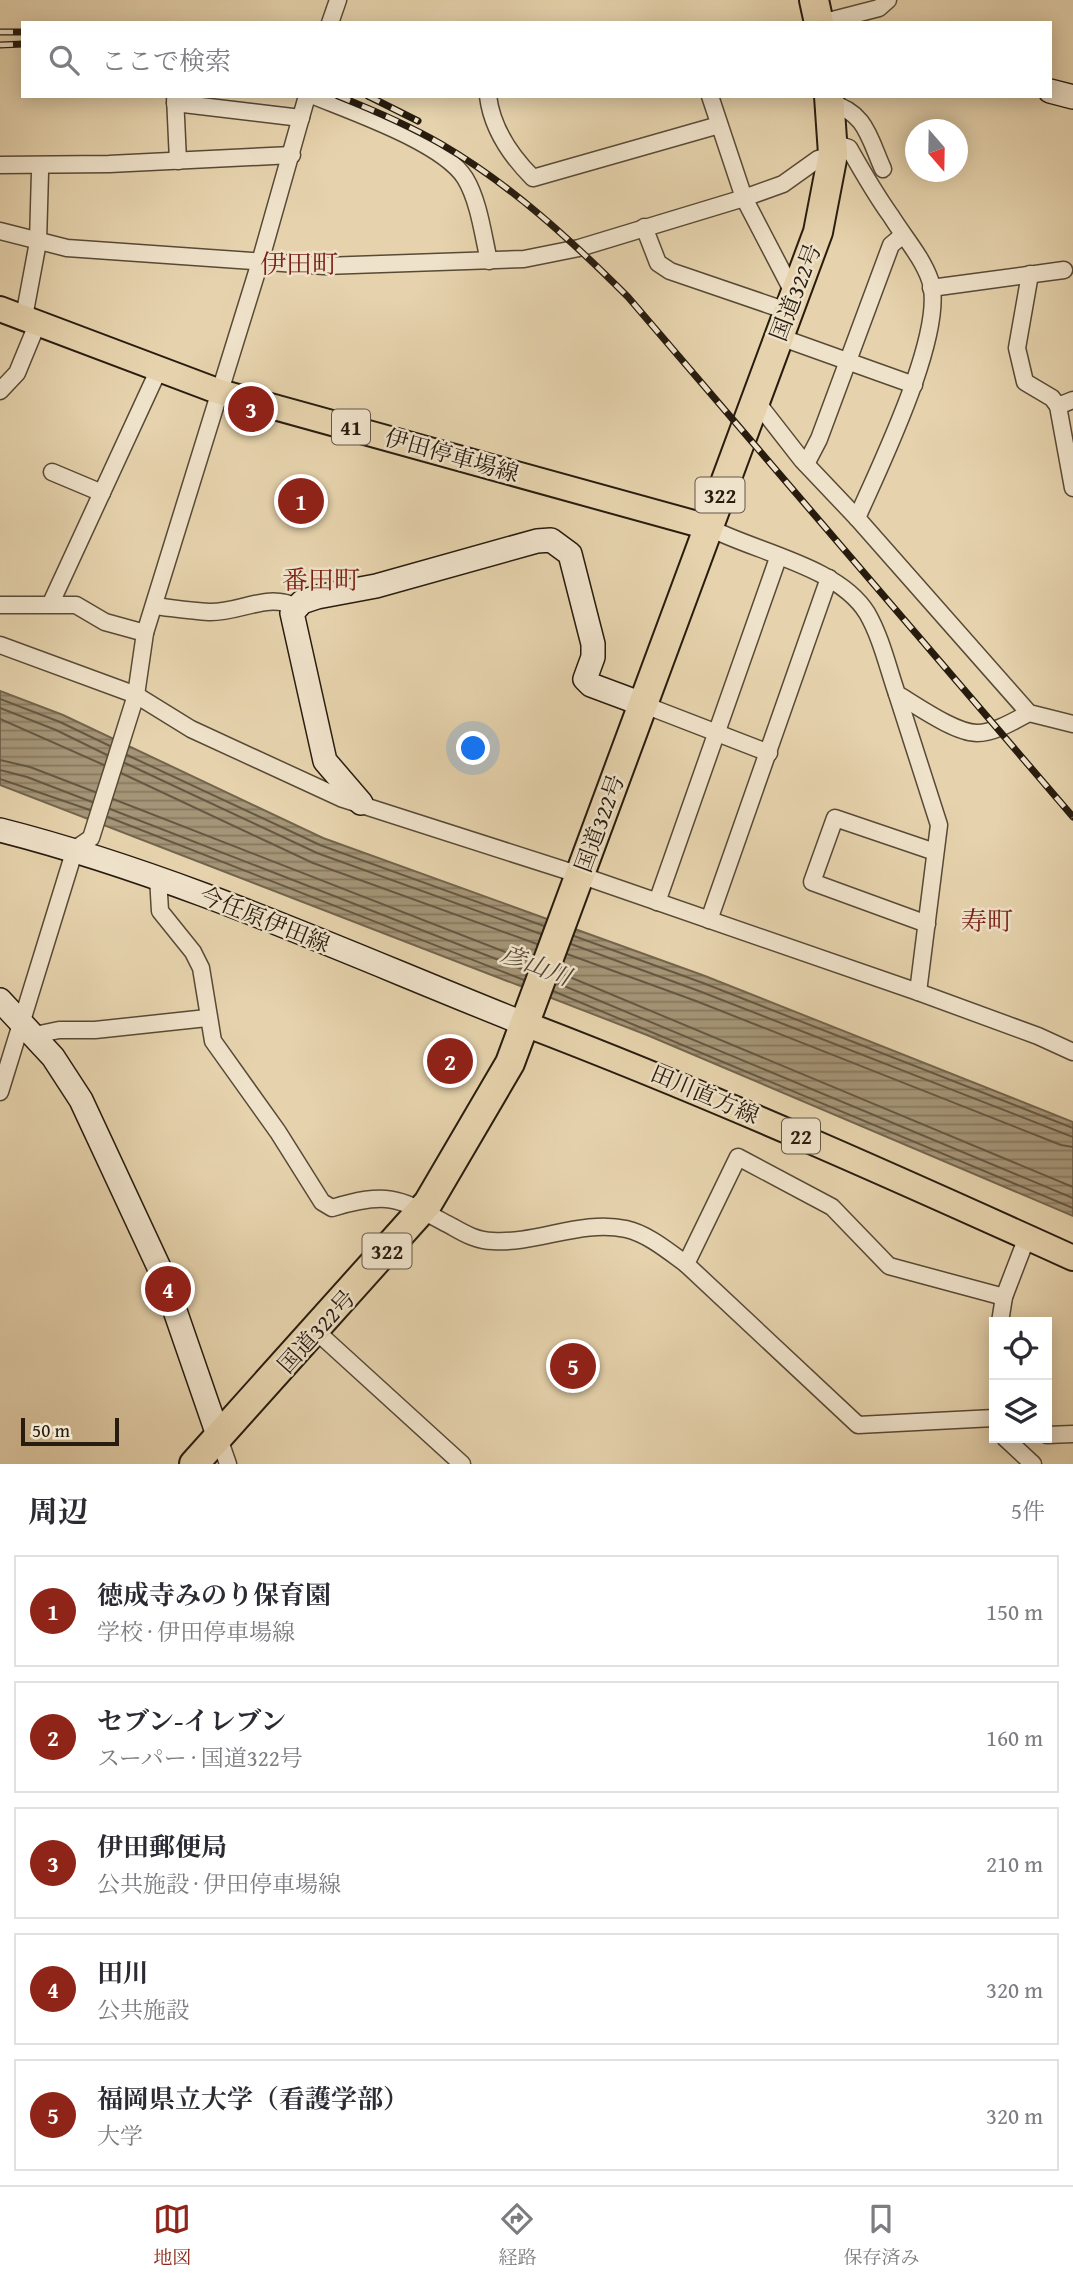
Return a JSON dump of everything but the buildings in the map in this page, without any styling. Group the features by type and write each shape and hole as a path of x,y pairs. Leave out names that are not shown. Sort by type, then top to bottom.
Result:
{"highway":[{"path":"814,0 819,21"},
{"name":"国道322号","path":"194,1464 422,1210 487,1106 510,1063 818,232 833,149 829,99"}],"main road":[{"name":"伊田停車場線","path":"0,309 220,391 708,527"},
{"name":"田川直方線","path":"528,1014 623,1060 777,1125 1073,1258"}],"street":[{"path":"331,21 338,0"},
{"path":"828,21 880,8 888,0"},
{"path":"1052,92 1073,97"},
{"path":"0,1092 27,1027 83,844 135,700 145,633 260,262 306,98"},
{"path":"319,98 421,143 460,171 466,181 489,261"},
{"path":"488,98 490,111 509,153 533,178 719,125"},
{"path":"711,98 786,314"},
{"path":"829,99 848,107 858,115 883,169"},
{"path":"178,161 175,100 301,118"},
{"path":"0,231 38,242 89,250 324,266 524,259 579,248 744,198 783,184 833,149 849,148 924,266 931,288 927,338 914,385 857,518"},
{"path":"0,165 292,155"},
{"path":"0,391 17,373 31,319 38,242 40,172"},
{"path":"644,227 657,263 670,271 786,314 849,362 914,385"},
{"path":"806,464 849,362 891,245 903,235"},
{"path":"931,288 1064,270"},
{"path":"1030,274 1017,348 1025,382 1065,403 1073,488"},
{"path":"51,603 159,369"},
{"path":"756,401 806,464 857,518 1028,713 1073,723"},
{"path":"52,472 102,493"},
{"path":"708,527 829,578 849,591 867,614 897,694 939,825 918,992"},
{"path":"154,606 232,611 272,599 296,607 317,597 376,586 537,541 551,540 570,554 590,631 593,657 585,679 591,685 769,753"},
{"path":"657,902 778,558"},
{"path":"709,920 829,578"},
{"path":"0,604 76,605 105,622 145,633"},
{"path":"296,607 292,622 302,653 325,761 361,803"},
{"path":"0,645 135,700 191,729 343,799 361,803 578,882 657,902 918,992 1038,1036 1073,1052"},
{"path":"897,694 943,721 976,733 997,728 1028,713"},
{"path":"927,924 813,882 835,817 935,852"},
{"name":"今任原伊田線","path":"0,830 83,844 158,877 528,1014"},
{"path":"158,877 160,911 193,952 201,968 207,1018 213,1041 278,1132 322,1202 332,1208 367,1197 394,1198 472,1237 493,1242 606,1228 626,1229 651,1240 686,1264 858,1424 989,1418"},
{"path":"0,999 27,1027 81,1100 157,1263 228,1464"},
{"path":"27,1027 95,1030 207,1018"},
{"path":"686,1264 738,1157 832,1207 889,1266 1004,1297"},
{"path":"1001,1317 1004,1297 1027,1237"},
{"path":"316,1331 461,1464"},
{"path":"1052,1435 1073,1433"},
{"path":"1010,1443 1033,1464"}],"water":[{"name":"彦山川","path":"0,691 63,715 323,838 705,976 1073,1122 1073,1216 647,1035 0,785"}],"railway":[{"path":"0,32 21,32"},
{"path":"0,45 21,44"},
{"path":"343,98 416,130 467,160 539,214 628,297 1073,817"},
{"path":"372,98 418,121"}],"place":[{"name":"伊田郵便局","path":"251,409"},
{"name":"徳成寺みのり保育園","path":"301,501"},
{"name":"セブン-イレブン","path":"450,1061"},
{"name":"田川","path":"168,1289"},
{"name":"福岡県立大学（看護学部）","path":"573,1366"}],"district":[{"name":"伊田町","path":"299,263"},
{"name":"番田町","path":"321,579"},
{"name":"寿町","path":"987,920"}]}
